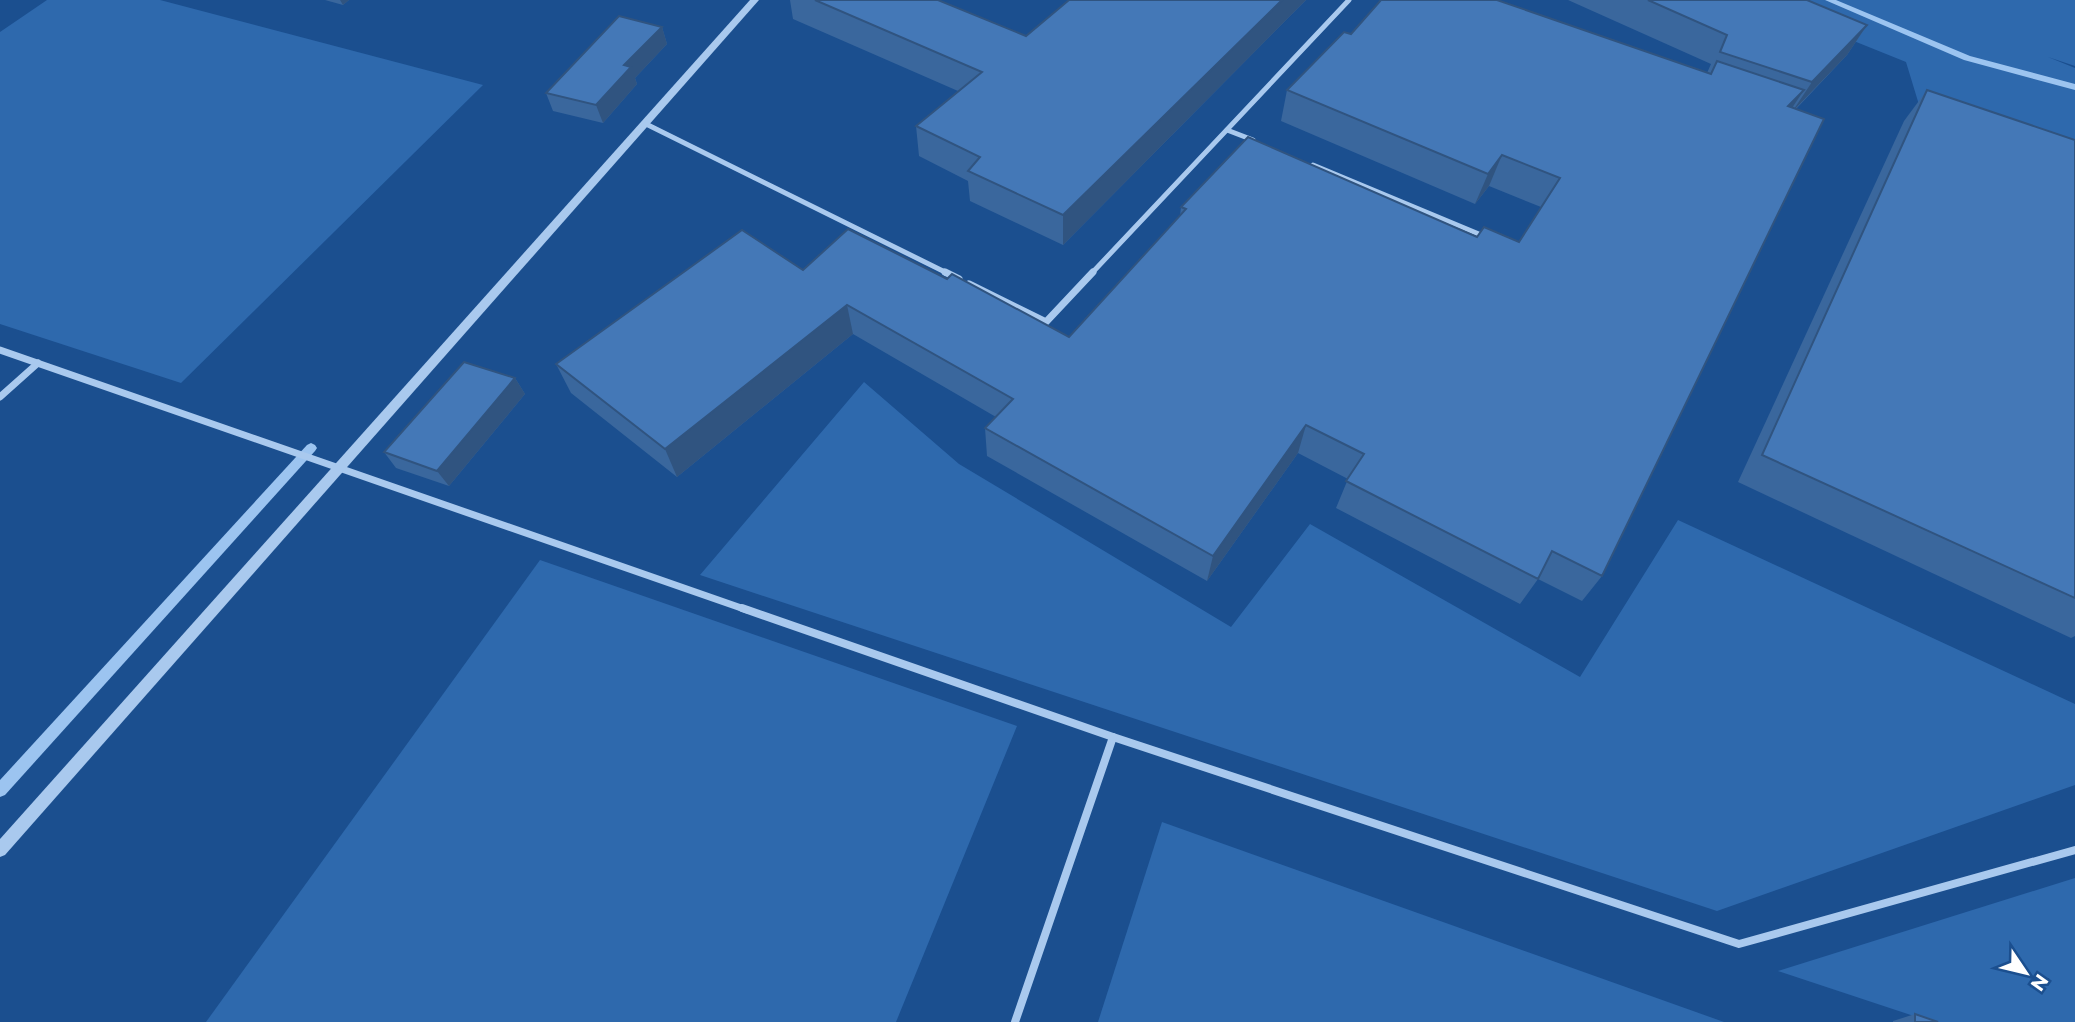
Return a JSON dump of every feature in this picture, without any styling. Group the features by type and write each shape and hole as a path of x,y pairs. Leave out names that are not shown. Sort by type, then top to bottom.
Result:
{"street":[{"path":"0,850 755,0"},
{"path":"646,124 1046,322 1349,0"},
{"path":"1227,130 1264,145"},
{"path":"1301,160 1487,237"},
{"path":"0,350 1113,737 1739,944 2075,850"},
{"path":"0,397 38,363"},
{"path":"1015,1022 1113,737"}],"shaded area":[{"path":"47,0 160,0 483,85 181,383 0,324 0,32"},
{"path":"1752,0 2075,0 2075,66 2048,57 2075,68 2075,166 1920,108 1906,62"},
{"path":"864,382 959,464 1231,627 1310,524 1580,677 1678,520 2075,704 2075,785 1717,911 700,575"},
{"path":"540,560 1017,726 896,1022 206,1022"},
{"path":"1162,822 1724,1022 1098,1022"},
{"path":"2075,878 2075,1022 1932,1022 1778,971"}],"building":[{"path":"815,0 938,0 1026,36 1069,0 1282,0 1063,215 968,171 980,157 916,126 982,72"},
{"path":"1381,0 1497,0 1711,74 1717,61 1804,90 1788,106 1824,119 1602,576 1552,551 1538,579 1346,481 1364,454 1306,425 1213,556 985,428 1013,399 847,305 665,449 556,364 742,230 803,270 848,229 947,279 952,274 1069,337 1186,209 1181,207 1248,137 1477,237 1484,227 1519,242 1560,178 1502,155 1488,174 1287,90 1344,32 1351,34"},
{"path":"1648,0 1807,0 1867,25 1812,82 1720,52 1727,35"},
{"path":"619,16 662,27 624,65 631,67 596,105 546,93"},
{"path":"1927,90 2075,140 2075,598 1762,455"},
{"path":"464,362 515,378 437,471 384,452"},
{"path":"1915,1014 1938,1022 1915,1022"}],"waterway":[{"path":"1829,0 1967,58 2075,87"},
{"path":"0,790 311,448"}]}
